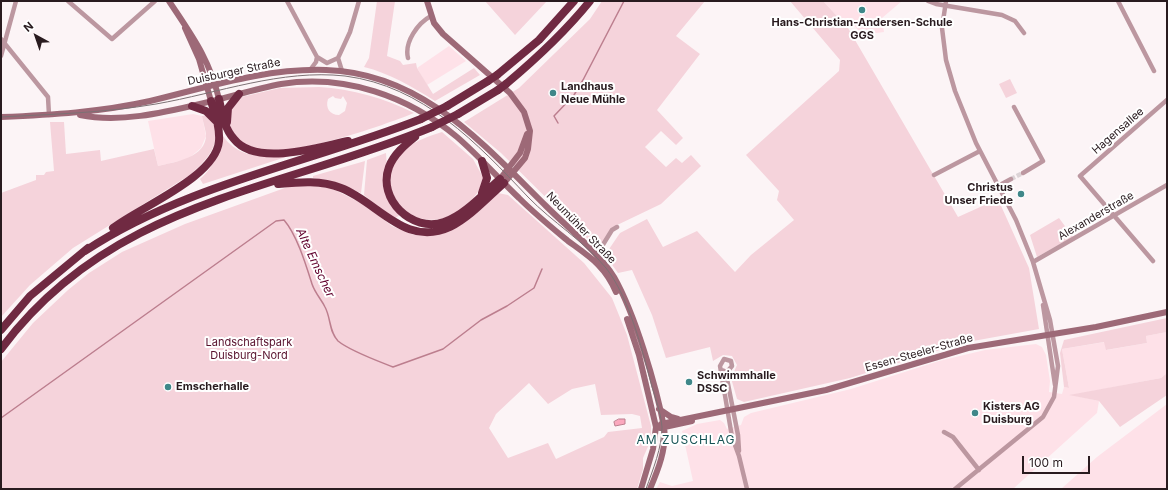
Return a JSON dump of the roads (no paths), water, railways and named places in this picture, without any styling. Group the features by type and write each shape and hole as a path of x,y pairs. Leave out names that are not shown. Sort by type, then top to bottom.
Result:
{"highway":[{"path":"215,100 226,127 233,139 244,149 264,154 299,151 375,136 421,119 446,106 497,75 539,40 574,1"},
{"path":"1,349 46,298 78,271 116,245 181,213 373,150 432,127 458,114 506,84 545,50 569,26 590,1"},
{"path":"226,127 228,108 239,94"},
{"path":"1,330 30,296 85,251 124,220 187,182 205,167 216,151 219,141 215,100"},
{"path":"192,106 206,111 217,122"},
{"path":"422,131 401,149 389,167 387,179 388,189 396,207 413,220 433,224 444,222 455,217 502,181"},
{"path":"85,251 139,219 186,198 359,140"},
{"path":"481,196 487,178 482,161"},
{"path":"260,186 305,181 333,185 366,201 393,223 402,228 427,232 449,228 461,221 502,181"}],"main road":[{"path":"169,1 203,52 215,85 215,100"},
{"path":"427,1 431,16 438,28 449,40 517,101 524,112 530,137 524,158 502,181"},
{"path":"183,22 215,100"},
{"name":"Duisburger Straße","path":"1,117 75,113 148,101 208,86 278,72 310,70 342,71 365,74 398,86"},
{"name":"Duisburger Straße","path":"75,113 92,117 126,117 158,113 282,84 316,81 356,86 396,98"},
{"name":"Neumühler Straße","path":"398,86 430,104 467,130 511,171 613,276 628,308 646,360 664,425 665,441 661,460 650,489"},
{"name":"Neumühler Straße","path":"396,98 414,107 456,137 535,214 595,258 609,279 624,310 636,345 656,427 653,449 641,489"},
{"name":"Essen-Steeler-Straße","path":"656,427 826,390 950,352 985,344 1050,335 1167,312"},
{"path":"659,409 680,422 668,435 665,441"}],"street":[{"path":"1,56 16,1"},
{"path":"68,1 112,39 155,1"},
{"path":"288,1 317,57 327,63 338,58 350,32 359,1"},
{"path":"928,1 1002,15 1015,21 1024,33"},
{"path":"1118,1 1154,71"},
{"path":"945,3 942,28 949,72 961,109 980,151 1016,220 1033,262 1042,295 1050,335 1055,389 1052,404 1043,418 956,489"},
{"path":"408,58 408,50 415,30 423,20 431,16"},
{"path":"1,39 48,97 49,115"},
{"path":"310,70 316,62 317,57"},
{"path":"338,58 342,71"},
{"name":"Hagensallee","path":"1114,216 1080,176 1167,100"},
{"path":"1014,107 1043,161 1023,173"},
{"path":"934,175 980,151"},
{"path":"998,186 1011,179"},
{"name":"Alexanderstraße","path":"1033,262 1167,184"},
{"path":"1114,216 1153,261"},
{"path":"595,258 612,230 617,227"},
{"path":"730,410 721,370 721,362 728,359 731,361 732,366 727,372 727,379 730,410 732,437 739,456 747,489"},
{"path":"721,370 727,372"},
{"path":"944,432 953,437 979,470"}],"waterway":[{"name":"Alte Emscher","path":"558,123 554,116 574,95 624,1"},
{"name":"Alte Emscher","path":"1,418 276,221 284,220 289,226 301,250 313,287 327,311 333,333 338,341 364,356 393,367 443,349 481,320 507,306 534,288 542,269"}],"tunnel":[{"path":"1011,179 1023,173"}],"tram line":[{"path":"1,117 79,113 137,107 250,83 297,76 321,75 345,76 373,82 424,104 447,120 489,157 537,206 588,249 606,268 614,280 622,294 640,342 662,427 659,451 646,489"}],"place":[{"name":"Hans-Christian-Andersen-Schule GGS","path":"862,10"},
{"name":"Landhaus Neue Mühle","path":"553,93"},
{"name":"Christus Unser Friede","path":"1021,194"},
{"name":"Schwimmhalle DSSC","path":"689,382"},
{"name":"Emscherhalle","path":"168,387"},
{"name":"Kisters AG Duisburg","path":"975,413"}],"district":[{"name":"AM ZUSCHLAG","path":"686,440"}],"park label":[{"name":"Landschaftspark Duisburg-Nord","path":"249,349"}]}
